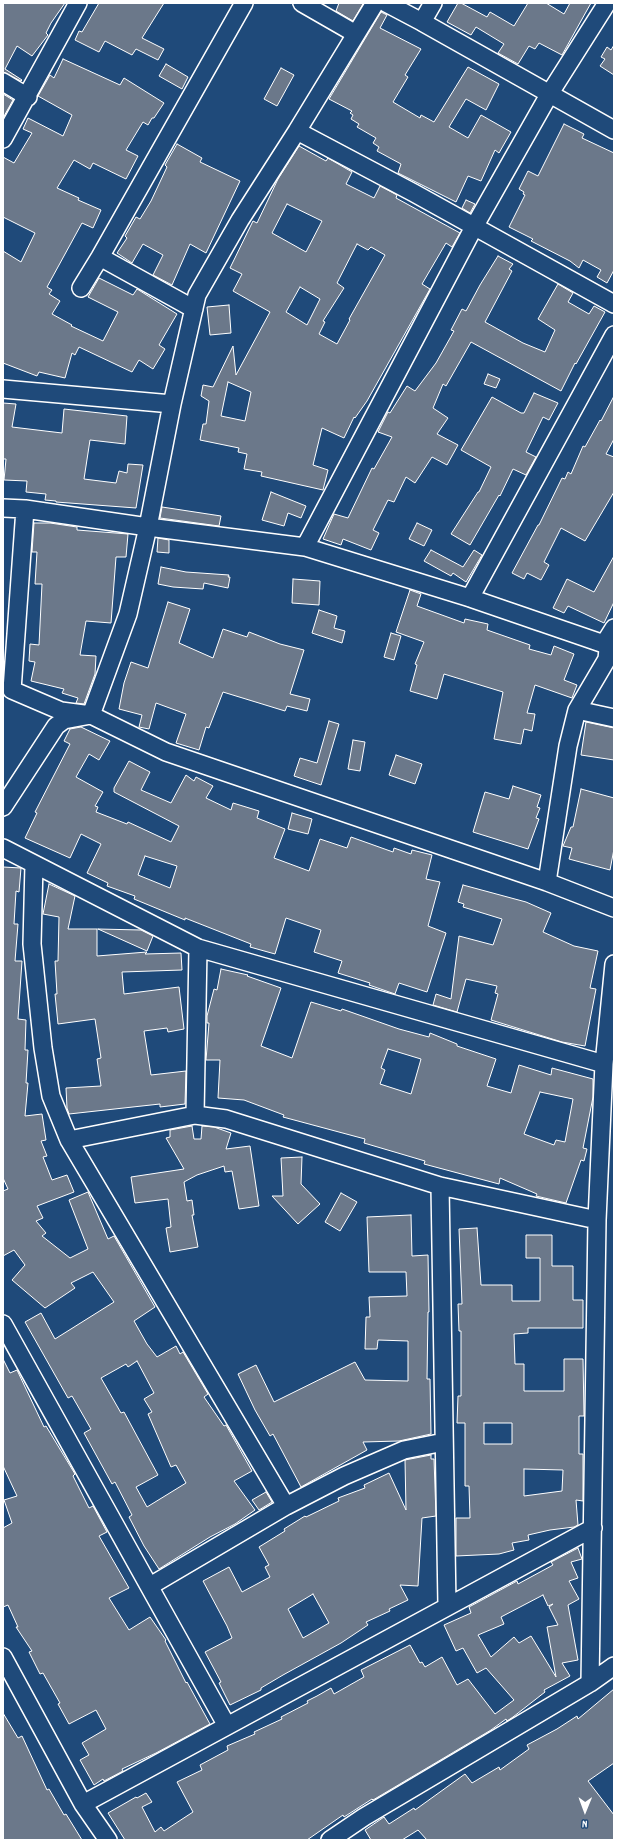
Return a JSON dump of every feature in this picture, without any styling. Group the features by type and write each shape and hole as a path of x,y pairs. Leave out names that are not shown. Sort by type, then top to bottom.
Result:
{"street":[{"path":"3,139 28,97 78,3"},
{"path":"81,288 244,3"},
{"path":"302,3 356,34"},
{"path":"91,715 128,614 148,528 172,404 197,295 240,220 297,131 375,3"},
{"path":"386,3 614,130"},
{"path":"422,22 433,3"},
{"path":"305,547 474,227 550,93 607,3"},
{"path":"3,82 28,97"},
{"path":"297,131 614,304"},
{"path":"100,257 194,309"},
{"path":"470,598 614,335"},
{"path":"3,389 172,404"},
{"path":"3,508 25,509 148,528 305,547 470,598 604,644 608,649 607,659 577,710 568,746 547,882"},
{"path":"25,509 12,690 61,712 91,715 166,752 547,882 614,908"},
{"path":"604,644 614,628"},
{"path":"577,710 614,718"},
{"path":"3,807 56,726 64,720 91,715"},
{"path":"3,848 198,948 604,1064"},
{"path":"34,864 32,944 43,1048 51,1096 69,1140 286,1506"},
{"path":"195,1115 198,948"},
{"path":"590,1683 597,1220 604,1064 614,964"},
{"path":"69,1140 195,1115 226,1119 440,1186 597,1220"},
{"path":"440,1186 447,1606"},
{"path":"3,1324 227,1726"},
{"path":"150,1586 286,1506 344,1476 404,1450 444,1442"},
{"path":"83,1804 592,1528"},
{"path":"3,1656 83,1804 108,1840"},
{"path":"330,1840 364,1817 590,1683 614,1666"}],"building":[{"path":"3,3 65,3 51,23 46,33 48,35 32,56 17,46 5,69 22,80 21,81 3,72"},
{"path":"99,3 164,3 142,38 164,49 158,60 136,49 132,55 105,41 99,52 75,40 79,31 82,32"},
{"path":"339,3 363,4 353,21 336,11"},
{"path":"458,3 461,3 487,17 490,12 514,26 528,3 546,3 564,14 570,3 591,3 562,55 539,43 535,49 529,46 518,64 498,53 504,44 476,27 471,35 447,22"},
{"path":"381,12 387,15 380,28 421,49 405,75 408,77 393,102 420,118 421,115 434,122 468,67 499,84 486,110 466,99 449,127 468,138 481,115 511,132 499,153 495,150 481,181 468,176 456,202 398,173 401,164 377,151 379,147 373,143 376,138 357,127 359,124 351,119 353,115 350,113 352,111 329,99"},
{"path":"614,45 614,75 600,66 605,59 601,57 607,47 611,50"},
{"path":"63,59 120,85 124,78 164,103 148,125 143,122 126,150 138,156 126,179 93,163 90,169 74,160 57,188 79,198 78,200 101,210 93,228 82,223 47,287 52,290 49,294 60,301 52,314 72,325 71,326 103,341 118,312 88,297 99,278 133,295 137,289 177,314 159,345 165,349 153,369 139,360 132,372 79,347 75,355 72,353 65,378 39,372 37,376 3,363 3,251 21,262 35,233 3,217 3,157 14,163 32,133 23,129 28,118 63,136 72,115 38,96 50,75 54,78"},
{"path":"166,64 188,77 182,89 159,76"},
{"path":"281,68 294,75 277,106 264,99"},
{"path":"3,94 13,100 3,118"},
{"path":"564,124 584,134 582,138 614,153 614,270 607,283 597,277 601,270 583,260 579,268 570,261 531,241 533,239 509,227 525,195 523,194 524,192 519,189 528,171 538,176"},
{"path":"177,144 202,158 200,162 240,181 206,253 190,244 172,285 153,275 163,255 143,244 132,263 117,253 127,238 125,236 136,217 140,219 151,201 167,167 165,165"},
{"path":"299,146 326,161 328,158 352,172 346,184 374,198 380,186 397,195 396,198 460,233 452,247 446,243 422,284 430,289 367,401 355,418 354,417 344,438 322,428 313,465 328,470 323,490 261,476 262,472 244,469 247,454 238,452 239,448 200,440 203,424 206,424 209,401 201,396 203,385 213,387 233,346 236,375 270,312 233,291 242,274 230,268 253,221 257,223 278,179","holes":["287,204 322,221 306,252 272,233","357,244 368,250 371,247 385,255 349,319 350,320 337,344 319,334 325,322 323,321 344,288 337,283","300,287 320,299 307,325 286,312","228,382 251,392 245,421 221,416"]},
{"path":"466,200 475,204 470,213 462,208"},
{"path":"498,256 513,264 509,269 512,271 485,322 523,343 545,352 555,330 538,319 558,284 573,293 568,302 589,314 594,306 605,312 576,364 575,363 561,391 471,342 446,386 443,384 433,408 448,418 437,434 458,445 447,465 432,457 415,483 406,477 394,502 388,500 373,530 379,533 371,550 343,539 341,545 323,539 334,514 348,518 372,468 374,469 392,437 378,432 388,412 390,413 407,386 415,391 436,363 454,331 451,330 462,309 466,311"},
{"path":"229,305 231,333 210,335 207,307"},
{"path":"488,374 500,379 496,388 484,384"},
{"path":"534,393 558,403 549,420 543,417 526,452 536,457 526,475 513,469 500,496 499,495 470,545 451,534 479,492 491,467 461,450 492,397 521,413 524,413"},
{"path":"614,396 614,439 606,454 614,457 614,492 585,541 561,528 544,562 549,565 541,580 527,573 524,579 512,573 539,525 562,478 565,479 568,472 571,474 583,446 585,447"},
{"path":"3,403 16,404 12,427 62,433 64,409 127,416 125,444 90,440 84,479 116,483 119,471 127,473 128,464 143,465 136,508 45,500 46,494 26,492 27,481 4,480 6,459 3,459"},
{"path":"271,492 306,506 301,518 288,513 284,526 262,520"},
{"path":"162,507 221,516 219,526 160,518"},
{"path":"34,523 50,523 77,527 77,530 128,534 126,557 116,557 111,623 86,621 80,655 96,656 95,674 84,704 76,703 78,698 62,693 64,689 31,681 35,662 29,661 30,644 39,645 42,584 35,584 37,552 32,552"},
{"path":"417,523 432,530 424,546 409,539"},
{"path":"158,538 169,540 169,553 157,552"},
{"path":"431,550 463,567 474,550 482,555 466,582 453,573 451,576 424,561"},
{"path":"614,556 614,602 604,623 568,606 564,613 553,608 567,579 594,592"},
{"path":"161,567 186,572 229,575 228,588 204,583 203,589 173,587 158,584"},
{"path":"293,579 320,581 319,605 292,603"},
{"path":"410,590 421,594 417,606 464,623 465,619 488,624 487,630 530,645 529,649 551,655 554,646 574,654 564,680 577,685 572,698 535,685 527,713 535,714 532,731 524,729 521,744 494,739 503,692 444,674 437,699 410,691 417,665 415,664 424,642 396,632"},
{"path":"168,602 190,609 179,643 213,658 223,629 247,637 249,632 280,644 304,650 290,694 310,699 307,711 287,706 285,711 223,692 209,728 206,727 199,750 176,743 186,714 156,703 149,729 139,727 142,715 119,709 124,683 131,662 148,668"},
{"path":"319,610 337,616 334,628 345,631 342,643 312,633"},
{"path":"391,633 401,636 394,660 384,657"},
{"path":"329,721 339,724 321,785 294,776 300,758 317,763"},
{"path":"586,722 614,728 614,760 581,755"},
{"path":"81,727 110,741 99,760 89,754 76,777 103,792 95,806 98,807 96,812 127,824 128,822 171,842 179,826 114,792 114,788 129,761 150,772 141,790 171,803 186,775 194,781 196,777 213,786 206,798 231,810 233,803 259,811 257,818 285,829 274,858 309,871 320,839 347,848 351,837 393,852 394,848 411,854 412,850 432,855 426,879 440,882 428,926 446,933 427,992 399,983 395,994 369,985 370,983 338,973 342,961 314,952 321,930 286,918 275,954 250,947 251,944 185,918 185,920 134,899 135,896 107,886 108,883 87,873 101,844 81,834 70,858 25,838 37,813 35,812 70,744 64,741 70,729","holes":["145,856 177,866 170,888 138,875"]},
{"path":"353,740 365,742 360,771 348,769"},
{"path":"396,755 422,764 415,784 389,775"},
{"path":"513,786 541,795 537,807 540,808 536,818 539,819 528,849 473,832 485,792 509,799"},
{"path":"581,789 614,798 614,849 610,870 569,859 572,848 563,846 571,827 573,827"},
{"path":"292,813 312,819 308,834 288,829"},
{"path":"3,867 21,868 19,892 16,891 14,924 18,924 15,961 22,961 18,1019 26,1020 25,1050 28,1050 26,1083 28,1083 25,1116 42,1114 46,1140 41,1141 47,1156 43,1157 52,1180 67,1175 74,1192 37,1206 43,1218 36,1221 46,1233 42,1236 70,1258 88,1249 69,1200 88,1192 108,1239 114,1236 155,1307 134,1321 147,1344 157,1357 176,1346 180,1354 183,1352 208,1394 204,1397 224,1426 226,1425 252,1471 234,1481 255,1510 235,1524 210,1537 159,1569 144,1546 129,1517 132,1515 115,1482 112,1484 84,1433 91,1429 72,1396 68,1398 25,1322 41,1313 55,1339 114,1302 93,1272 71,1283 75,1288 45,1308 12,1280 25,1265 14,1250 3,1256 3,1191 8,1189 3,1178","holes":["137,1361 154,1393 144,1399 152,1412 148,1414 171,1467 176,1465 186,1483 147,1507 136,1487 158,1475 124,1412 121,1413 101,1378 126,1364 128,1367"]},
{"path":"49,884 75,896 68,929 97,929 97,956 147,952 145,954 181,953 182,970 122,972 124,994 179,987 184,1029 168,1032 167,1028 144,1031 151,1075 186,1071 185,1104 160,1107 160,1104 69,1114 67,1108 66,1088 101,1086 97,1059 101,1058 95,1019 58,1024 55,994 57,994 55,961 58,961 59,917 43,914"},
{"path":"463,885 526,902 551,913 543,932 574,946 598,951 590,988 596,989 585,1046 562,1042 491,1020 498,994 495,993 497,986 466,979 457,1012 433,1005 436,994 451,999 459,936 493,945 502,919 463,907 464,904 458,902"},
{"path":"98,929 141,930 153,936 147,951"},
{"path":"221,969 248,975 247,976 281,988 261,1046 292,1058 311,1002 341,1011 342,1009 399,1029 429,1037 430,1033 457,1044 457,1046 496,1059 487,1086 511,1093 519,1065 551,1075 552,1068 593,1079 593,1097 583,1148 587,1149 584,1161 581,1160 566,1203 536,1196 537,1194 500,1178 499,1184 424,1164 425,1161 364,1143 365,1139 283,1117 284,1115 244,1100 218,1098 220,1060 206,1060 209,1023 207,1023 207,1016 214,989 217,990","holes":["388,1049 421,1059 411,1094 380,1084 385,1070 381,1068","540,1092 573,1099 565,1142 556,1140 554,1145 524,1134"]},
{"path":"192,1126 194,1139 201,1139 202,1126 214,1127 231,1133 226,1149 250,1146 259,1206 239,1209 232,1171 225,1172 224,1166 197,1175 184,1182 187,1201 192,1200 194,1215 192,1215 198,1247 170,1252 166,1228 171,1227 168,1199 135,1203 131,1177 184,1169 166,1138 170,1137 170,1130"},
{"path":"302,1157 301,1184 320,1204 298,1224 272,1196 283,1196 281,1158"},
{"path":"341,1193 357,1202 340,1231 325,1222"},
{"path":"411,1215 412,1256 428,1255 429,1312 427,1379 430,1379 431,1434 399,1441 363,1442 367,1450 301,1487 273,1434 270,1436 255,1410 238,1374 256,1365 274,1402 355,1362 365,1380 408,1381 408,1341 378,1340 377,1349 365,1349 366,1317 370,1317 369,1297 407,1296 406,1272 369,1272 367,1217"},
{"path":"477,1228 481,1285 512,1285 512,1301 540,1301 540,1258 526,1258 526,1235 552,1235 552,1266 573,1266 573,1300 583,1300 583,1328 528,1328 528,1333 514,1334 515,1364 524,1364 524,1391 564,1391 564,1359 583,1359 584,1416 579,1416 579,1454 583,1454 583,1501 576,1500 578,1525 528,1535 529,1540 512,1543 514,1550 499,1554 456,1556 456,1518 470,1518 469,1486 465,1486 465,1423 457,1423 458,1396 461,1396 461,1331 459,1331 458,1304 462,1304 459,1229","holes":["484,1423 512,1423 512,1444 484,1444","524,1469 563,1470 562,1491 524,1496"]},
{"path":"3,1359 10,1373 17,1370 44,1427 46,1426 75,1474 73,1476 89,1508 93,1506 107,1532 99,1536 129,1588 109,1598 129,1630 150,1617 166,1640 165,1641 186,1683 187,1682 210,1724 94,1785 80,1760 89,1755 82,1743 106,1729 96,1710 69,1724 58,1704 60,1703 43,1673 40,1674 29,1652 32,1651 16,1627 18,1627 8,1605 3,1607 3,1528 12,1523 4,1500 17,1496 3,1466"},
{"path":"431,1455 431,1459 434,1459 436,1516 422,1518 418,1586 400,1585 408,1600 389,1609 390,1611 366,1622 368,1625 341,1643 283,1675 261,1688 261,1690 230,1705 219,1683 221,1682 205,1652 232,1638 203,1581 229,1567 242,1592 270,1577 265,1567 269,1565 259,1547 285,1531 284,1529 305,1516 306,1517 339,1501 338,1498 365,1488 364,1485 389,1473 406,1510 405,1460","holes":["313,1594 329,1623 303,1638 288,1609"]},
{"path":"266,1492 272,1502 259,1510 252,1500"},
{"path":"578,1548 582,1559 571,1562 578,1578 569,1581 579,1599 568,1605 578,1660 562,1663 570,1676 544,1690 545,1692 507,1721 506,1719 491,1730 373,1800 372,1799 344,1817 343,1815 307,1840 125,1840 108,1813 146,1793 152,1802 142,1807 155,1832 161,1827 164,1831 193,1812 177,1782 202,1770 200,1765 228,1750 227,1746 255,1734 254,1732 282,1719 281,1717 308,1703 307,1701 331,1688 334,1694 364,1677 361,1670 410,1645 420,1663 422,1662 425,1667 442,1657 457,1685 468,1679 495,1714 514,1700 486,1668 477,1673 463,1648 456,1651 444,1625 471,1613 469,1607 517,1581 518,1584 553,1565 551,1562","holes":["543,1595 548,1606 553,1604 549,1607 558,1625 547,1627 556,1677 531,1636 519,1643 514,1637 491,1657 478,1635 504,1624 501,1617"]},
{"path":"614,1689 614,1763 588,1781 614,1815 614,1840 427,1840 418,1830 402,1840 371,1840 365,1830 384,1817 389,1824 414,1808 415,1810 465,1774 472,1783 499,1767 500,1770 529,1749 527,1745 557,1729 577,1716 578,1719"},
{"path":"3,1713 18,1738 22,1736 47,1790 49,1789 64,1815 66,1814 82,1840 3,1840"}]}
